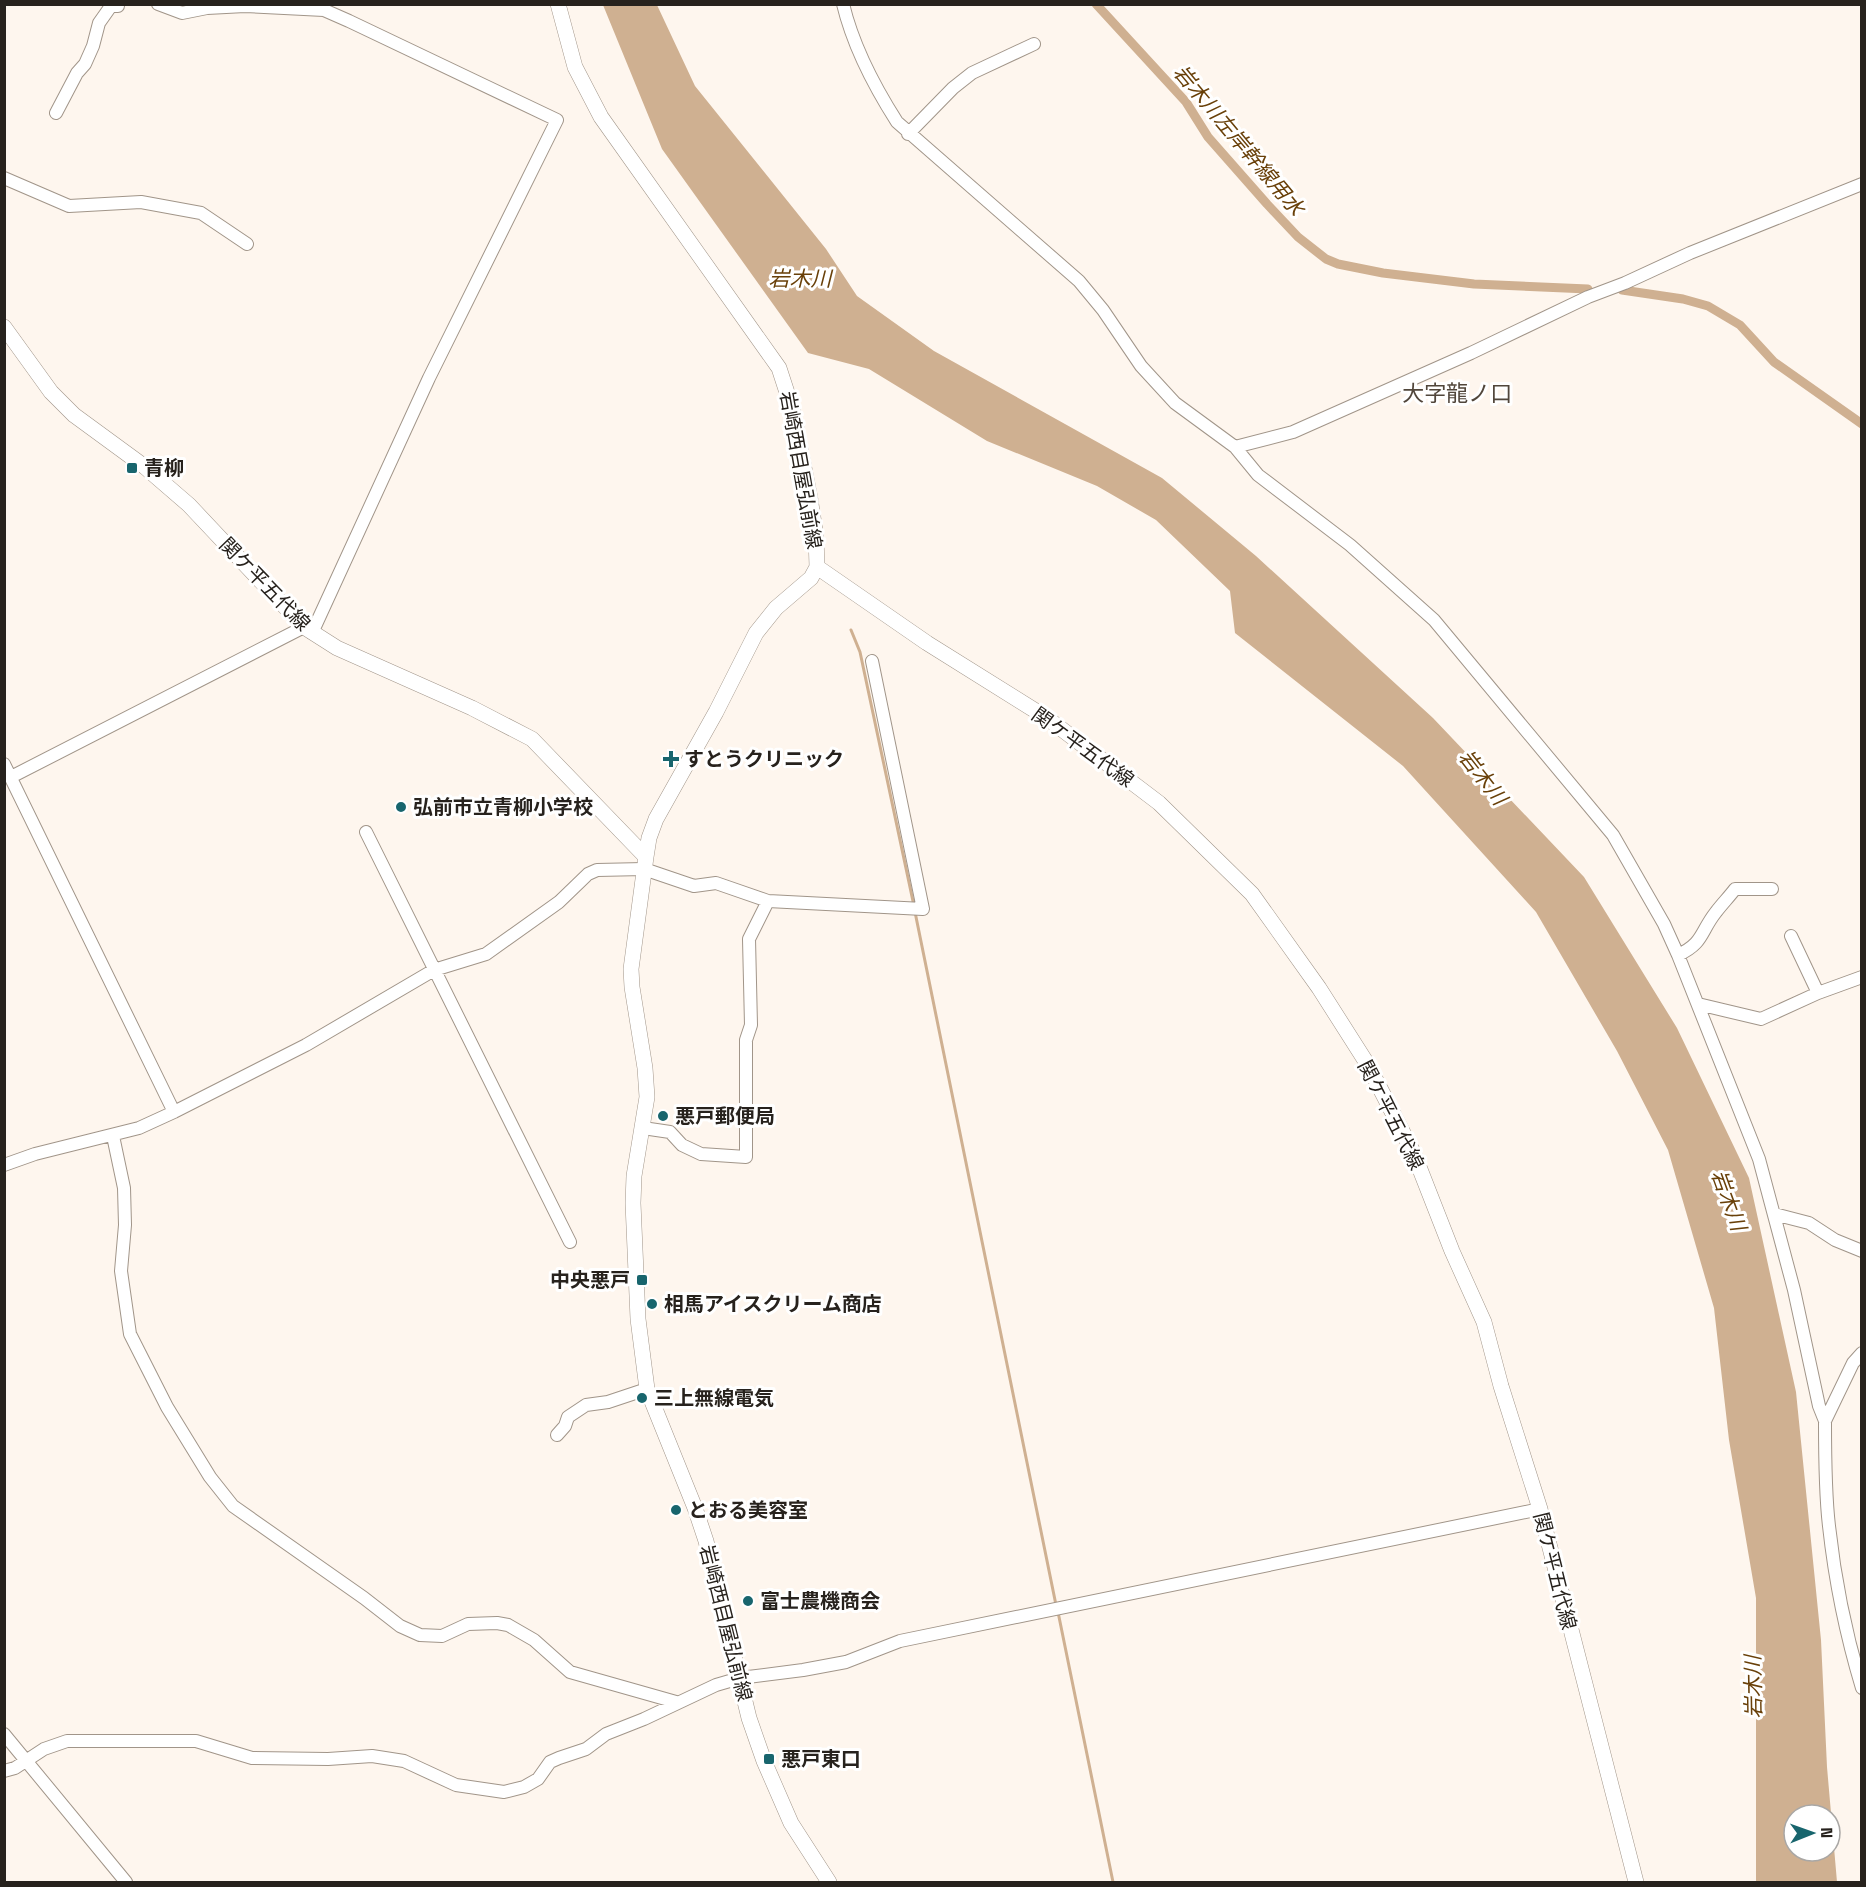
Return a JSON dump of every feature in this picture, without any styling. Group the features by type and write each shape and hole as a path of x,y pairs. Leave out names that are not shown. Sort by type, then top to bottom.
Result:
{"main road":[{"name":"岩崎西目屋弘前線","path":"558,4 575,67 601,117 779,368 789,394 816,536 817,567 811,578 776,608 756,633 656,819 650,838 631,969 632,994 647,1084 643,1128 634,1176 633,1203 638,1319 647,1389 706,1541 756,1740 786,1812 829,1882"},
{"name":"関ケ平五代線","path":"4,327 51,392 74,415 145,467 189,505 308,630 337,648 472,708 532,739 645,863"},
{"name":"関ケ平五代線","path":"817,567 927,643 1047,718 1160,803 1252,894 1319,988 1362,1056 1414,1154 1452,1251 1484,1322 1501,1386 1540,1509 1636,1882"}],"street":[{"path":"56,113 77,73 85,64 99,23 111,6 118,6 118,4"},
{"path":"11,777 308,630 556,120 324,10 245,6 207,8 182,13 158,4"},
{"path":"843,4 846,18 876,90 897,122 908,134 1079,281 1103,310 1140,366 1175,403 1235,447 1258,475 1350,545 1434,620 1613,835 1664,924 1678,955 1759,1159 1794,1290 1824,1421 1831,1543 1840,1595 1862,1688"},
{"path":"908,134 953,88 972,73 1034,44"},
{"path":"4,178 69,206 141,202 201,213 247,244"},
{"path":"1235,447 1293,432 1471,353 1588,297 1625,284 1690,253 1862,184"},
{"path":"4,1166 35,1154 139,1128 174,1112 306,1045 434,970 486,954 560,902 588,874 597,870 645,863 694,886 716,883 768,901 923,909 872,661"},
{"path":"4,764 174,1112"},
{"path":"366,832 570,1242"},
{"path":"1678,955 1693,948 1715,913 1735,889 1772,889"},
{"path":"643,1128 670,1132 682,1145 701,1154 746,1157 746,1040 751,1025 749,939 768,901"},
{"path":"1791,936 1818,993"},
{"path":"1698,1004 1761,1018 1862,977"},
{"path":"113,1136 124,1188 125,1226 121,1271 130,1334 166,1407 210,1477 234,1506 400,1626 420,1635 442,1636 468,1624 508,1625 534,1640 570,1672 676,1702"},
{"path":"1774,1214 1809,1222 1835,1240 1862,1251"},
{"path":"1824,1421 1853,1363 1862,1353"},
{"path":"557,1436 565,1426 568,1417 586,1405 608,1402 647,1389"},
{"path":"4,1771 27,1761 37,1752 67,1742 196,1741 252,1758 328,1759 372,1756 404,1761 456,1785 504,1791 524,1787 538,1779 550,1762 586,1749 606,1734 716,1685 740,1678 846,1662 900,1641 1540,1509"},
{"path":"4,1734 126,1882"}],"water":[{"name":"岩木川","path":"603,5 657,5 695,86 826,249 857,296 934,351 1162,478 1256,556 1433,718 1584,877 1677,1028 1749,1178 1796,1392 1821,1640 1830,1803 1782,1803 1782,1863 1835,1863 1837,1882 1756,1882 1756,1598 1729,1440 1714,1308 1668,1150 1617,1051 1536,912 1403,766 1235,633 1230,591 1156,520 1097,486 987,441 869,369 808,353 662,149"}],"waterway":[{"name":"岩木川左岸幹線用水","path":"1096,4 1186,102 1208,137 1267,204 1298,237 1326,259 1338,264 1383,273 1474,284 1588,289"},
{"name":"岩木川左岸幹線用水","path":"1622,290 1683,299 1708,306 1740,325 1774,362 1862,424"},
{"path":"851,630 860,652 914,906"},
{"path":"915,912 1056,1605"},
{"path":"1058,1612 1113,1882"}],"place":[{"name":"青柳","path":"132,468"},
{"name":"すとうクリニック","path":"671,759"},
{"name":"弘前市立青柳小学校","path":"401,807"},
{"name":"悪戸郵便局","path":"663,1116"},
{"name":"中央悪戸","path":"642,1280"},
{"name":"相馬アイスクリーム商店","path":"652,1304"},
{"name":"三上無線電気","path":"642,1398"},
{"name":"とおる美容室","path":"676,1510"},
{"name":"富士農機商会","path":"748,1601"},
{"name":"悪戸東口","path":"769,1759"}],"district":[{"name":"大字龍ノ口","path":"1457,393"}]}
